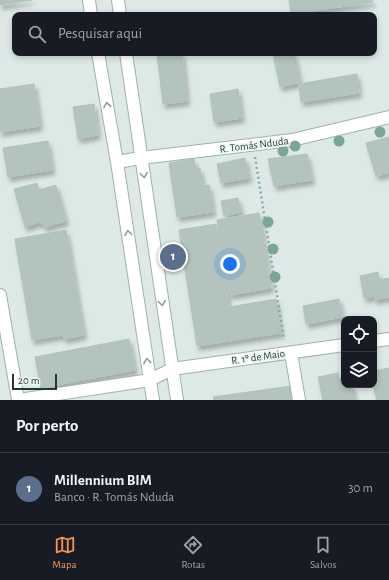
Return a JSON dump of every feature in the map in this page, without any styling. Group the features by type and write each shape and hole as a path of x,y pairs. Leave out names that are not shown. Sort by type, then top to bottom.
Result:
{"street":[{"path":"88,0 90,12"},
{"path":"118,0 120,12"},
{"path":"99,56 117,162 153,400"},
{"path":"126,56 177,400"},
{"name":"R. Tomás Nduda","path":"117,162 292,140 389,117"},
{"path":"0,295 19,400 150,380"},
{"path":"377,341 389,339"},
{"name":"R. 1º de Maio","path":"150,380 172,369 288,349 341,345"},
{"path":"288,349 299,400"}],"path":[{"path":"254,145 288,349"}],"building":[{"path":"0,0 32,0 0,5"},
{"path":"289,0 372,0 373,2 305,12 291,12"},
{"path":"157,56 182,56 187,101 163,104"},
{"path":"274,56 295,56 300,82 280,87"},
{"path":"357,74 359,93 301,102 299,84"},
{"path":"34,84 40,126 0,132 0,89"},
{"path":"238,89 242,118 214,122 210,94"},
{"path":"94,104 98,135 78,139 73,107"},
{"path":"389,137 389,173 376,176 366,143"},
{"path":"48,141 52,170 8,177 3,148"},
{"path":"307,154 312,180 274,186 268,159"},
{"path":"245,158 249,178 221,183 217,164"},
{"path":"194,159 195,169 200,168 203,186 209,185 213,212 177,217 169,163"},
{"path":"37,183 39,190 56,185 66,221 45,227 40,222 25,227 14,189"},
{"path":"238,198 241,212 224,216 221,201"},
{"path":"259,213 271,288 230,295 217,220"},
{"path":"216,224 229,307 276,299 281,333 197,346 179,230"},
{"path":"66,230 84,335 64,339 63,335 32,340 15,239"},
{"path":"378,272 379,280 389,278 389,297 375,300 375,296 364,298 360,276"},
{"path":"339,299 342,316 306,324 303,306"},
{"path":"129,339 135,370 41,388 35,357"},
{"path":"389,368 389,400 377,400 374,388 377,388 377,370"},
{"path":"338,373 339,379 341,379 341,388 353,388 355,400 323,400 318,377"},
{"path":"291,386 293,400 214,400 213,397"}],"place":[{"name":"Millennium BIM","path":"173,257"}]}
